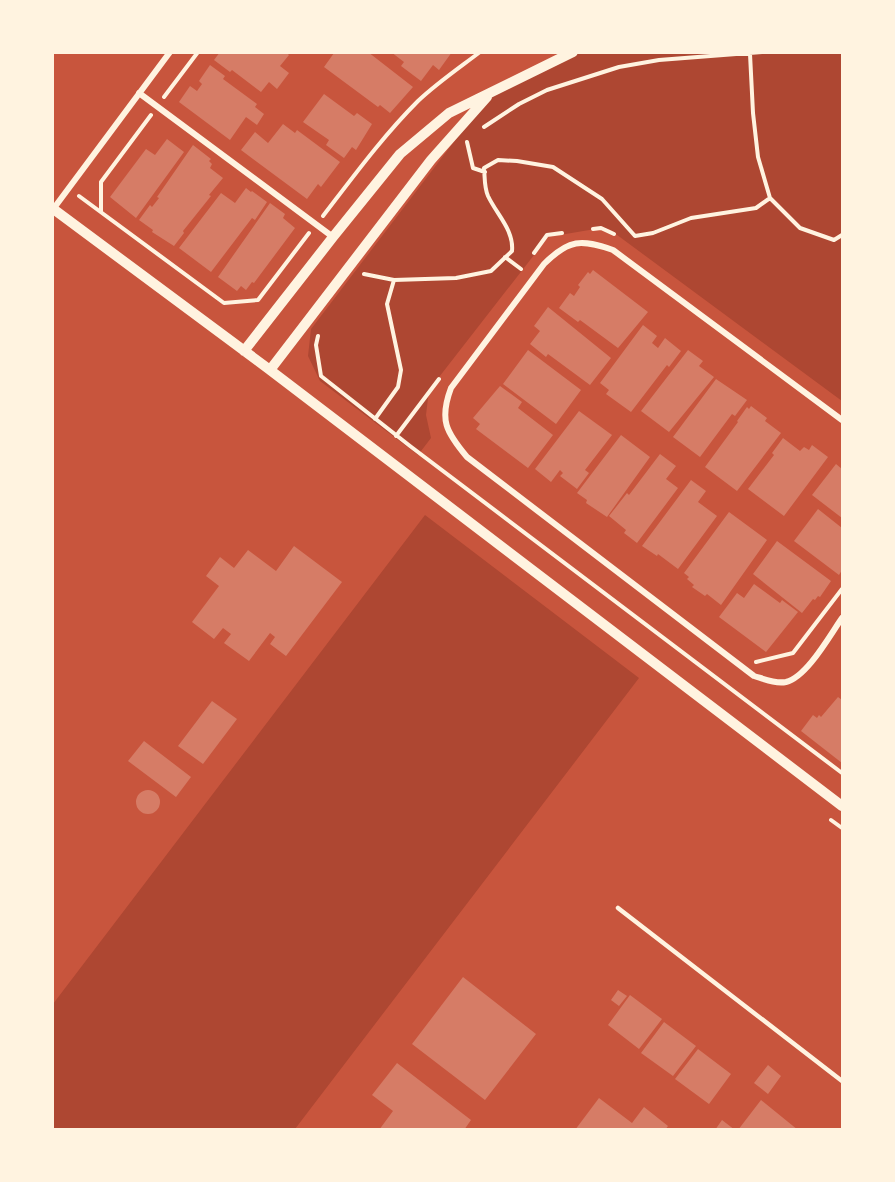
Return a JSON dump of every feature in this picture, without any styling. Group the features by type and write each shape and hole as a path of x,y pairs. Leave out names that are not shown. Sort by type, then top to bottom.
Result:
{"street":[{"path":"170,52 53,208 270,370 843,806"},
{"path":"244,351 400,154 449,113 573,52"},
{"path":"270,370 431,160 492,92"},
{"path":"139,93 333,237"},
{"path":"843,420 613,250 594,244 576,243 559,249 544,264 451,388 445,403 444,421 451,439 467,457 754,676 787,682 804,671 843,618"}],"lane":[{"path":"618,908 843,1081"}],"path":[{"path":"101,212 101,182 198,52"},
{"path":"482,128 519,104 547,90 609,70 659,60 762,52"},
{"path":"750,54 758,157 770,198"},
{"path":"461,143 466,140 473,168 484,172"},
{"path":"591,229 601,228 617,237"},
{"path":"515,279 547,235 570,231"},
{"path":"628,244 635,236"},
{"path":"505,257 521,269"},
{"path":"371,264 363,275 394,280"},
{"path":"323,329 317,337 316,345 321,376 396,436 843,773"},
{"path":"396,436 443,373"},
{"path":"736,692 756,662 793,653 843,589"}],"shaded area":[{"path":"573,53 842,53 842,401 609,229 601,228 548,237 429,390 426,415 431,438 418,455 320,381 308,356 311,329 492,92"},
{"path":"425,515 639,678 295,1129 53,1129 53,1004"}],"building":[{"path":"220,52 286,52 289,55 280,66 289,73 277,89 269,82 261,92 232,70 230,72 214,60"},
{"path":"337,52 368,52 413,87 390,113 380,105 378,107 324,67"},
{"path":"391,52 452,52 439,70 433,65 421,81 401,66 404,62"},
{"path":"210,65 225,76 223,79 257,104 255,107 264,114 257,125 246,117 230,140 179,102 190,86 197,91 202,84 199,81"},
{"path":"324,94 354,116 357,113 372,124 356,150 352,147 344,158 326,145 329,140 303,122"},
{"path":"283,124 295,133 297,130 340,162 321,187 318,184 307,199 241,150 255,132 268,143"},
{"path":"167,139 184,152 136,218 110,197 146,149 155,155"},
{"path":"193,145 211,159 210,168 223,178 174,246 152,232 153,230 139,220 150,205 152,207 159,198 157,197"},
{"path":"246,188 267,202 255,220 252,218 211,272 179,248 221,193 235,203"},
{"path":"270,203 285,214 283,218 295,228 254,283 252,282 246,290 241,286 237,291 218,277"},
{"path":"593,270 648,312 618,348 580,320 578,322 559,308 570,293 574,296 580,287 578,285 588,272 590,274"},
{"path":"548,307 611,358 590,385 548,354 546,357 530,344 540,331 534,326"},
{"path":"643,325 657,336 652,343 658,348 665,338 681,351 669,367 667,365 631,412 606,394 609,390 600,383"},
{"path":"528,350 581,390 556,424 503,384"},
{"path":"688,350 703,361 699,366 714,377 669,432 641,411"},
{"path":"716,379 747,400 735,416 732,414 700,457 673,437"},
{"path":"500,386 522,402 518,408 553,435 528,468 476,429 480,424 473,418"},
{"path":"751,406 781,433 737,491 705,467 747,407 749,409"},
{"path":"579,411 612,435 585,470 589,473 577,489 560,476 563,473 560,470 551,482 535,469"},
{"path":"621,435 650,457 607,517 586,503 587,500 577,493"},
{"path":"783,438 800,451 804,447 809,450 812,445 828,457 784,516 748,489 774,455 772,453"},
{"path":"660,454 676,466 666,479 678,488 637,543 624,533 626,530 609,516 627,493 629,495"},
{"path":"836,464 842,469 842,518 812,495"},
{"path":"691,480 706,491 698,502 717,516 678,569 658,554 657,556 642,546"},
{"path":"818,509 842,528 842,570 839,575 794,541"},
{"path":"729,512 767,540 721,605 707,594 705,596 692,587 694,585 684,573"},
{"path":"777,541 831,581 820,597 813,599 802,613 753,574"},
{"path":"294,546 342,582 286,656 270,644 275,637 270,633 249,661 224,643 231,634 223,628 214,639 192,622 219,586 206,576 220,557 234,568 248,550 276,571"},
{"path":"754,584 780,603 782,600 798,612 766,652 719,617 737,593 744,598"},
{"path":"838,697 842,700 842,763 801,731 813,715 817,718 819,715 821,717"},
{"path":"212,701 237,719 203,764 178,746"},
{"path":"144,741 191,777 176,797 128,761"},
{"path":"148,790 157,793 160,802 157,811 148,814 139,811 136,802 139,793"},
{"path":"463,977 536,1034 485,1100 412,1044"},
{"path":"618,990 627,996 619,1006 611,1000"},
{"path":"630,995 662,1019 639,1049 608,1025"},
{"path":"664,1022 696,1046 673,1076 641,1053"},
{"path":"698,1049 731,1074 709,1104 675,1079"},
{"path":"397,1063 471,1120 464,1130 379,1130 393,1111 372,1095"},
{"path":"768,1065 781,1076 768,1094 754,1083"},
{"path":"599,1098 632,1123 644,1107 668,1126 665,1130 575,1130"},
{"path":"761,1100 798,1130 738,1130"},
{"path":"722,1120 735,1130 715,1130"}]}
